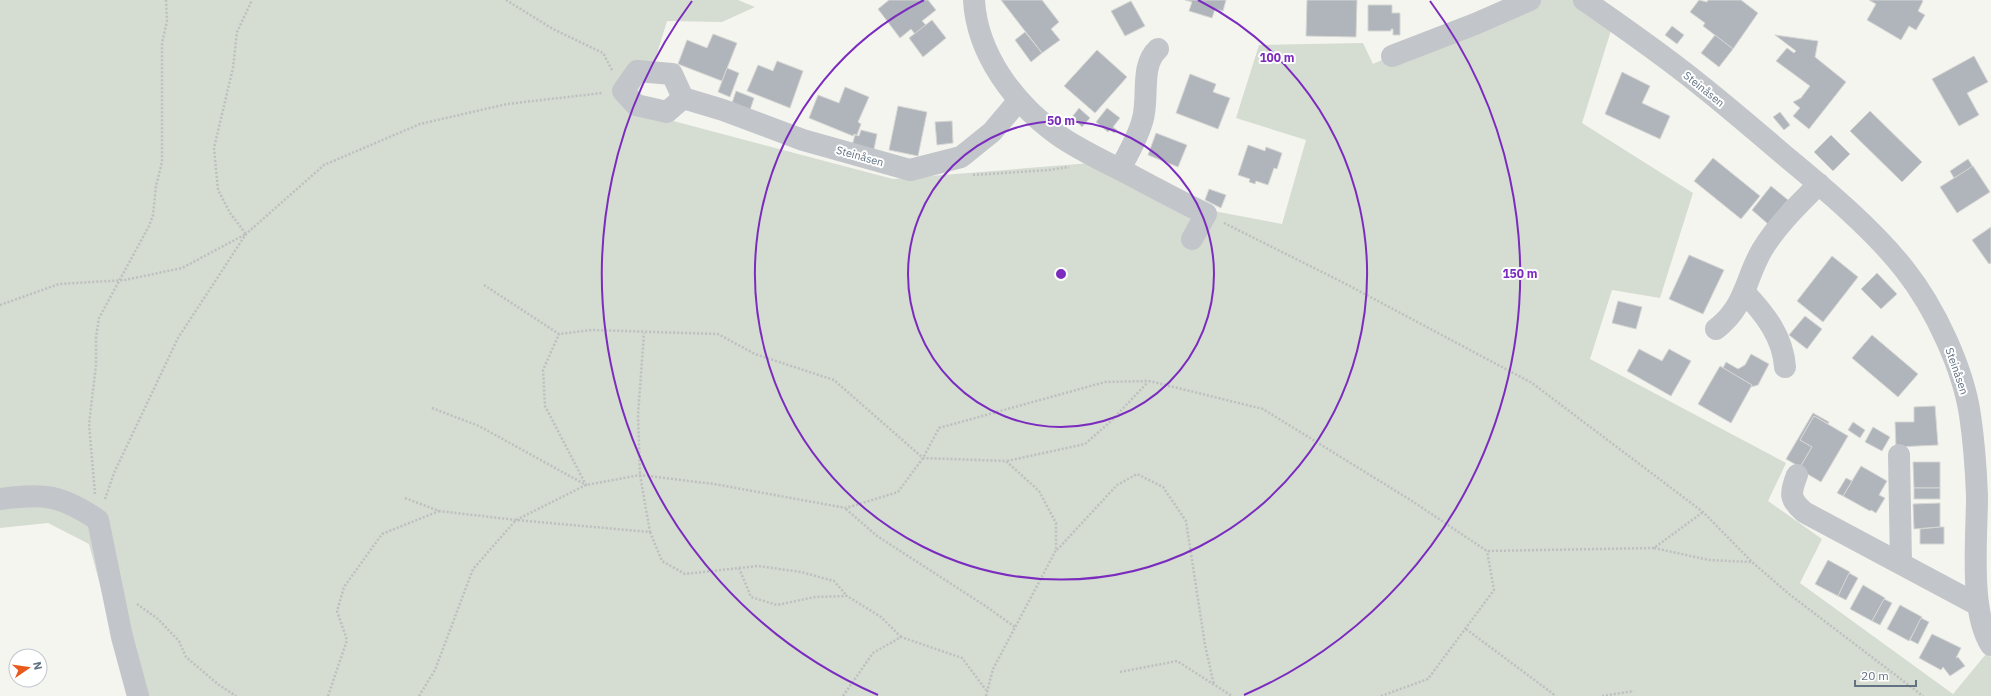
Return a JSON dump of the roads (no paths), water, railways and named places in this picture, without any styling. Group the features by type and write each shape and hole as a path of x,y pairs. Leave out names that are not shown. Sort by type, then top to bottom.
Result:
{"street":[{"path":"974,0 978,25 985,46 996,68 1019,100 1039,121 1059,136 1206,214 1192,239"},
{"path":"1392,56 1475,24 1530,0"},
{"name":"Steinåsen","path":"1584,0 1698,83 1819,184 1905,269 1927,302 1944,334 1970,411 1975,450 1978,605 1982,625 1991,645"},
{"path":"1120,169 1137,136 1143,120 1148,66 1151,56 1158,49"},
{"path":"637,71 672,74 683,98 666,112 636,105 623,91 637,71"},
{"name":"Steinåsen","path":"683,98 723,110 802,140 910,170 962,157 992,132 1019,100"},
{"path":"1716,329 1725,322 1745,293 1751,272 1771,236 1819,184"},
{"path":"1745,293 1760,309 1775,332 1781,346 1785,368"},
{"path":"1899,455 1901,563"},
{"path":"1796,476 1791,491 1792,498 1804,512 1978,605"},
{"path":"0,498 44,495 76,505 98,520 113,595 138,696"}]}
